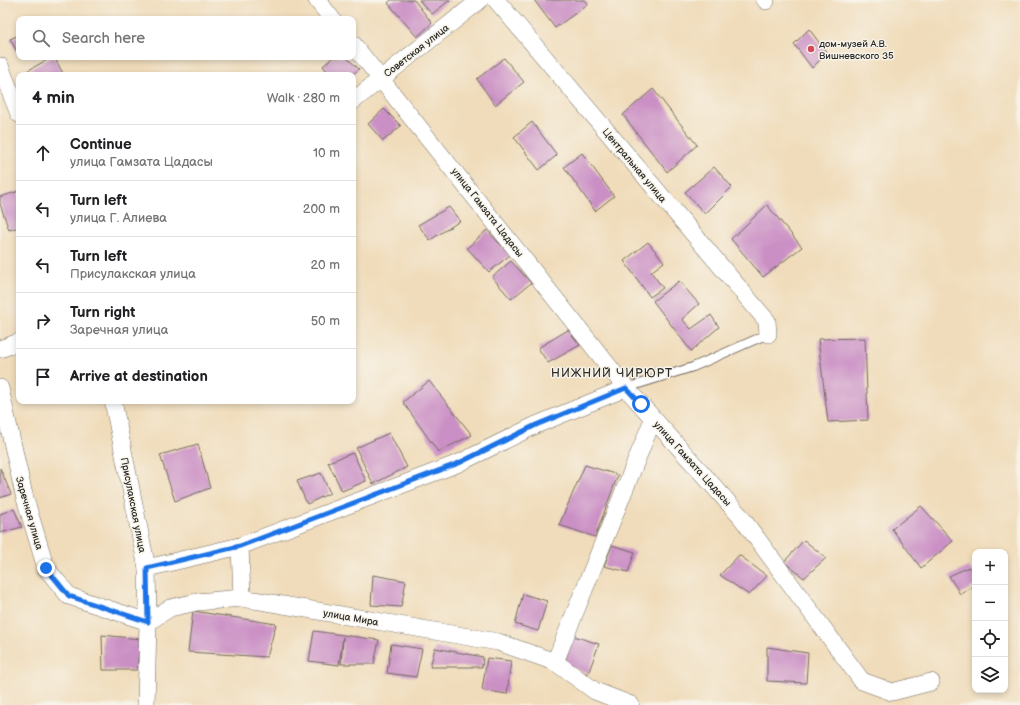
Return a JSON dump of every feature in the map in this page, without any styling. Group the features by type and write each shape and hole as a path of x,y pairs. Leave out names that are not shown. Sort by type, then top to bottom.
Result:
{"street":[{"path":"317,0 330,16"},
{"name":"Советская улица","path":"356,99 480,0"},
{"name":"Центральная улица","path":"496,0 767,321 768,334"},
{"name":"улица Гамзата Цадасы","path":"356,48 626,388 741,517 862,681 892,692 931,682"},
{"path":"0,66 16,106"},
{"path":"0,349 16,343"},
{"name":"Заречная улица","path":"0,388 24,495 46,568 69,596 148,622"},
{"path":"147,568 240,546 459,463 536,425 626,388"},
{"name":"Присулакская улица","path":"114,404 147,568 148,622 146,705"},
{"path":"556,662 653,420"},
{"path":"240,546 242,598"},
{"name":"улица Мира","path":"148,622 170,608 197,602 242,598 498,642 556,662 595,691 631,705"}],"lane":[{"path":"626,388 693,367 768,334"}],"building":[{"path":"391,0 414,0 432,23 417,37 388,3"},
{"path":"419,0 450,0 432,14"},
{"path":"534,0 585,0 588,4 555,28"},
{"name":"дом-музей А.В. Вишневского 35","path":"809,29 827,53 812,68 794,44"},
{"path":"16,36 16,50 10,39"},
{"path":"504,58 524,82 495,105 477,79"},
{"path":"47,60 56,60 62,72 28,72"},
{"path":"330,60 349,60 359,69 356,72 328,72 323,66"},
{"path":"653,89 697,145 667,172 623,115"},
{"path":"384,109 401,126 383,141 368,124"},
{"path":"532,122 557,155 539,170 514,137"},
{"path":"582,153 614,196 595,211 564,167"},
{"path":"714,167 732,187 705,214 685,192"},
{"path":"16,192 16,228 9,230 0,204 0,197"},
{"path":"767,205 802,247 763,277 731,239"},
{"path":"449,207 460,221 430,240 418,225"},
{"path":"487,230 510,255 489,272 467,248"},
{"path":"648,242 664,262 651,272 663,288 650,297 624,261"},
{"path":"511,261 531,283 511,299 492,277"},
{"path":"679,281 699,304 682,319 691,329 711,315 719,327 691,351 653,301"},
{"path":"568,330 580,345 548,363 538,348"},
{"path":"865,338 868,420 828,422 818,339"},
{"path":"429,381 472,435 438,452 403,402"},
{"path":"389,433 407,467 373,484 356,448"},
{"path":"198,444 210,488 175,501 160,455"},
{"path":"353,453 366,481 342,491 328,462"},
{"path":"585,465 618,475 595,537 559,525"},
{"path":"0,468 11,494 0,498"},
{"path":"321,473 330,493 307,504 297,481"},
{"path":"921,506 953,541 921,568 892,529"},
{"path":"14,509 22,527 0,533 0,514"},
{"path":"804,540 826,558 804,578 784,562"},
{"path":"612,545 635,552 628,572 604,566"},
{"path":"739,555 767,576 749,595 720,575"},
{"path":"969,567 972,572 972,588 960,594 949,576"},
{"path":"373,575 406,581 401,607 371,605"},
{"path":"523,594 547,601 538,631 515,624"},
{"path":"193,611 276,624 267,657 188,652"},
{"path":"314,631 379,640 374,664 341,664 343,637 339,665 309,661"},
{"path":"102,635 140,639 137,670 103,670"},
{"path":"574,636 599,644 588,674 564,664"},
{"path":"391,644 422,649 416,677 387,673"},
{"path":"767,647 808,653 806,683 767,681"},
{"path":"435,648 483,657 482,667 430,667"},
{"path":"487,658 511,661 507,694 482,690"}],"place":[{"name":"дом-музей А.В. Вишневского 35","path":"811,49"}],"district":[{"name":"НИЖНИЙ ЧИРЮРТ","path":"612,373"}],"route":[{"path":"46,568 69,596 148,622 147,568 240,546 459,463 536,425 626,388 641,404"}]}
